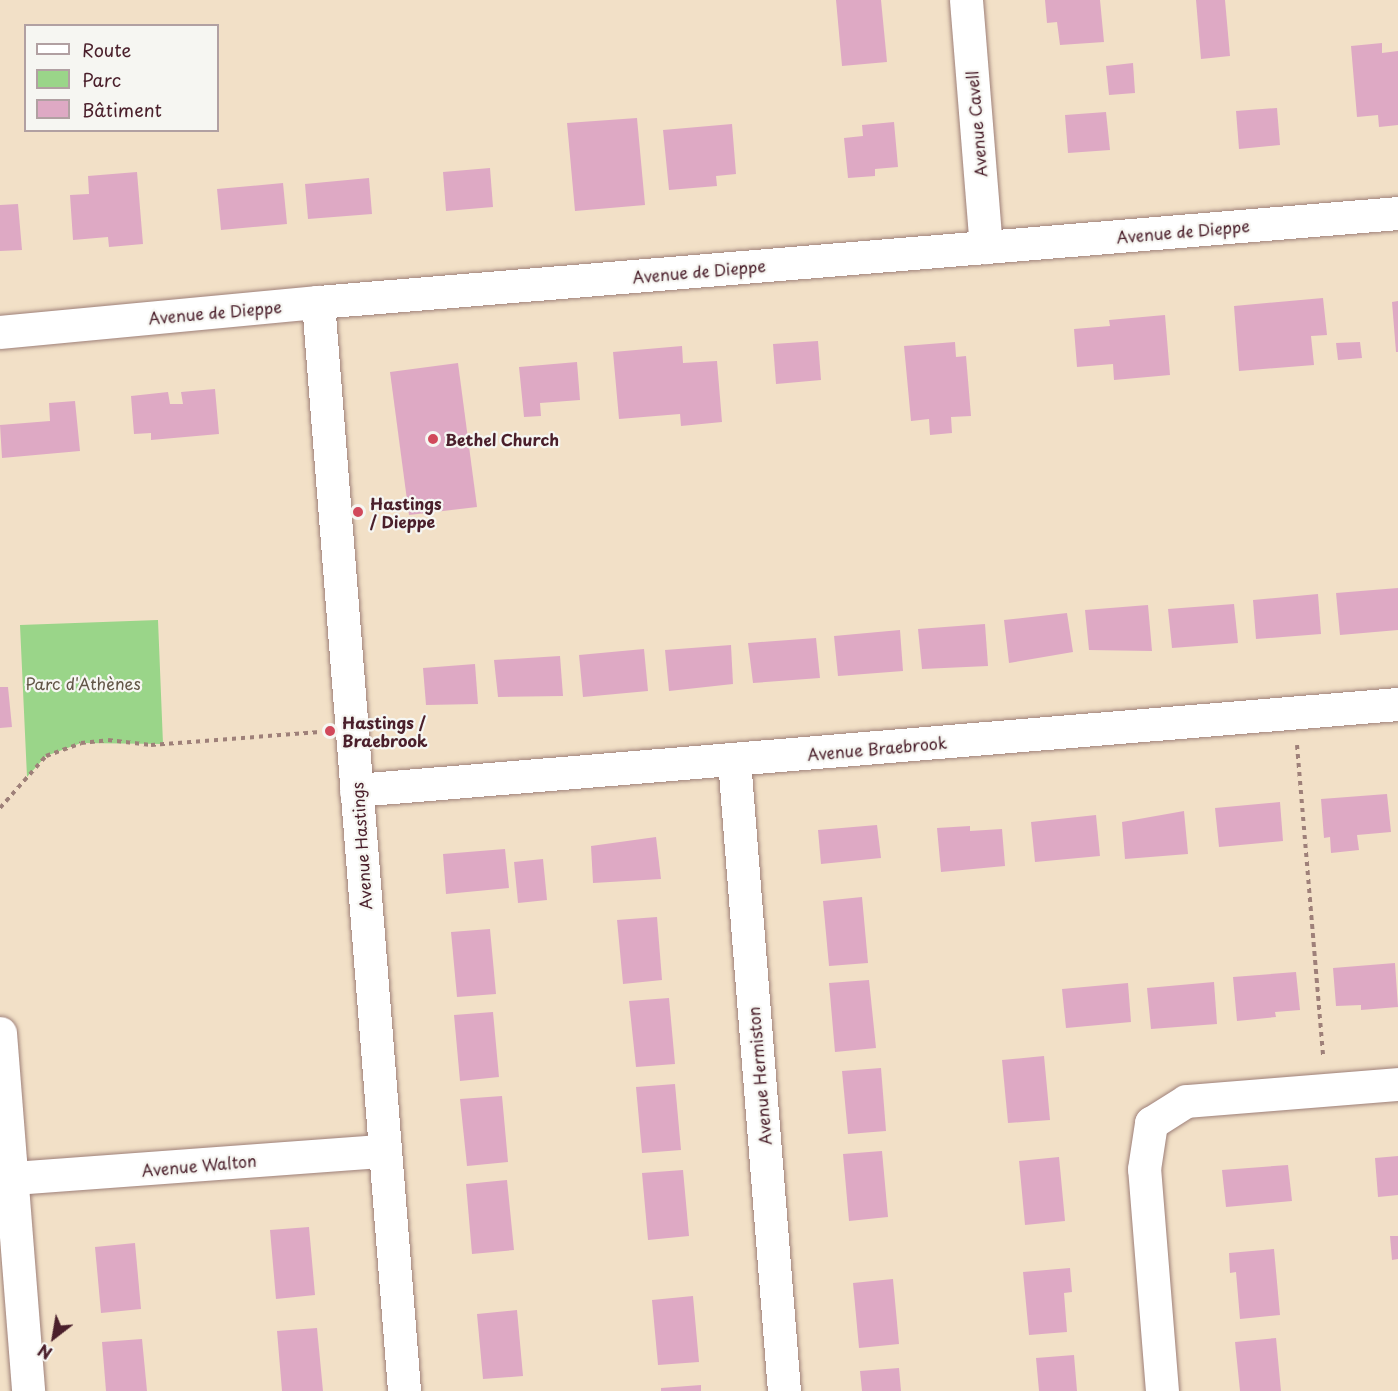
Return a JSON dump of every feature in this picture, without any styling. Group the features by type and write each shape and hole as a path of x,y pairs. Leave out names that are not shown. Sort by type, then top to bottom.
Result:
{"street":[{"name":"Avenue Cavell","path":"966,0 986,247"},
{"name":"Avenue de Dieppe","path":"0,332 318,302 1398,213"},
{"name":"Avenue Hastings","path":"318,302 404,1391"},
{"name":"Avenue Braebrook","path":"356,790 1398,704"},
{"name":"Avenue Hermiston","path":"734,760 784,1391"},
{"path":"0,1034 28,1391"},
{"path":"1162,1391 1144,1170 1150,1123 1186,1101 1398,1083"},
{"name":"Avenue Walton","path":"13,1178 384,1151"}],"path":[{"path":"0,808 46,756 81,743 108,740 151,745 326,731"},
{"path":"1296,739 1323,1061"}],"green space":[{"name":"Parc d'Athènes","path":"158,620 163,744 81,743 46,756 27,777 20,625"}],"building":[{"path":"836,0 881,0 887,62 842,66"},
{"path":"1045,0 1100,0 1104,42 1060,45 1057,22 1047,23"},
{"path":"1196,0 1225,0 1230,56 1201,59"},
{"path":"1382,43 1382,53 1398,51 1398,125 1379,127 1378,115 1357,117 1351,46"},
{"path":"1133,63 1135,93 1109,95 1106,66"},
{"path":"1277,108 1280,145 1239,149 1236,111"},
{"path":"1106,112 1110,150 1068,153 1065,115"},
{"path":"637,118 645,205 575,211 567,123"},
{"path":"894,122 898,167 875,169 875,176 848,178 844,138 863,136 862,125"},
{"path":"732,124 736,174 716,176 717,186 669,190 663,130"},
{"path":"490,168 493,207 446,211 443,172"},
{"path":"137,172 143,244 109,247 108,237 73,240 70,195 89,194 88,176"},
{"path":"369,178 372,214 308,219 305,184"},
{"path":"283,183 287,224 221,230 217,189"},
{"path":"18,204 22,250 0,251 0,205"},
{"path":"1323,298 1327,335 1311,336 1314,365 1239,371 1234,306"},
{"path":"1398,301 1398,352 1396,352 1392,302"},
{"path":"1165,315 1170,375 1114,380 1113,364 1077,367 1074,329 1110,326 1109,320"},
{"path":"818,341 821,380 776,384 773,344"},
{"path":"955,342 956,357 966,356 971,416 951,417 952,433 930,435 929,419 911,421 904,346"},
{"path":"1360,342 1362,358 1338,360 1336,343"},
{"path":"682,346 683,363 717,361 722,422 681,426 680,414 619,419 613,352"},
{"path":"577,362 580,400 540,403 541,416 524,417 519,367"},
{"name":"Bethel Church","path":"458,363 477,507 409,515 390,372"},
{"path":"215,389 219,434 151,440 151,433 134,434 131,396 168,392 170,404 183,404 181,392"},
{"path":"75,401 80,451 2,458 0,425 50,421 49,403"},
{"path":"1398,588 1398,630 1340,635 1336,593"},
{"path":"1318,594 1321,634 1256,639 1253,600"},
{"path":"1234,604 1238,643 1172,648 1168,609"},
{"path":"1148,605 1152,651 1089,650 1085,610"},
{"path":"1067,613 1073,652 1009,663 1004,620"},
{"path":"985,624 988,666 922,669 918,629"},
{"path":"900,630 903,671 838,676 834,636"},
{"path":"816,638 820,678 753,683 748,643"},
{"path":"731,645 733,684 669,691 665,650"},
{"path":"644,649 648,691 583,697 579,655"},
{"path":"560,656 563,696 498,697 494,660"},
{"path":"475,664 478,704 426,705 423,668"},
{"path":"0,687 8,687 12,727 0,728"},
{"path":"1387,794 1391,832 1357,835 1359,850 1331,853 1330,837 1324,838 1321,799"},
{"path":"1280,802 1283,841 1219,847 1215,808"},
{"path":"1184,811 1188,854 1125,859 1122,822"},
{"path":"1096,815 1100,856 1035,862 1031,822"},
{"path":"877,825 881,858 821,864 818,830"},
{"path":"970,826 970,831 1002,829 1005,866 941,872 937,828"},
{"path":"656,837 661,879 593,883 591,846"},
{"path":"505,849 509,888 446,894 443,854"},
{"path":"543,859 547,900 518,903 514,862"},
{"path":"862,897 868,963 829,966 823,901"},
{"path":"657,917 662,980 623,984 617,920"},
{"path":"490,929 496,994 457,997 451,932"},
{"path":"1395,963 1398,1007 1361,1010 1361,1005 1336,1006 1333,968"},
{"path":"1296,972 1300,1010 1275,1012 1276,1017 1237,1021 1233,977"},
{"path":"869,980 876,1048 835,1052 829,983"},
{"path":"1214,982 1217,1024 1151,1029 1147,988"},
{"path":"1128,983 1131,1022 1066,1028 1062,989"},
{"path":"669,998 675,1064 636,1067 629,1001"},
{"path":"493,1012 499,1077 460,1081 454,1015"},
{"path":"1044,1056 1050,1120 1008,1123 1002,1060"},
{"path":"881,1068 886,1131 848,1134 842,1071"},
{"path":"675,1084 681,1150 642,1153 636,1087"},
{"path":"502,1096 508,1162 467,1166 460,1099"},
{"path":"882,1151 888,1217 849,1221 843,1154"},
{"path":"1398,1156 1398,1195 1378,1197 1375,1158"},
{"path":"1059,1157 1065,1221 1025,1225 1019,1161"},
{"path":"1288,1165 1292,1201 1226,1207 1222,1170"},
{"path":"683,1170 689,1236 648,1240 642,1173"},
{"path":"507,1180 514,1250 472,1254 466,1184"},
{"path":"309,1227 315,1295 276,1299 270,1230"},
{"path":"1390,1236 1398,1236 1398,1259 1392,1260"},
{"path":"135,1243 141,1309 101,1313 95,1247"},
{"path":"1274,1249 1280,1315 1240,1319 1236,1272 1230,1273 1229,1253"},
{"path":"1070,1268 1072,1292 1064,1293 1067,1332 1029,1335 1023,1272"},
{"path":"893,1279 899,1344 859,1348 853,1283"},
{"path":"693,1296 699,1362 658,1365 652,1300"},
{"path":"517,1310 523,1376 483,1379 477,1314"},
{"path":"317,1328 323,1391 282,1391 277,1331"},
{"path":"1276,1338 1281,1391 1240,1391 1235,1342"},
{"path":"142,1339 147,1391 106,1391 102,1342"},
{"path":"1074,1355 1077,1391 1039,1391 1036,1358"},
{"path":"899,1368 901,1391 862,1391 860,1371"},
{"path":"701,1385 701,1391 661,1391 661,1388"}],"place":[{"name":"Bethel Church","path":"433,439"},
{"name":"Hastings / Dieppe","path":"358,512"},
{"name":"Hastings / Braebrook","path":"330,731"}]}
